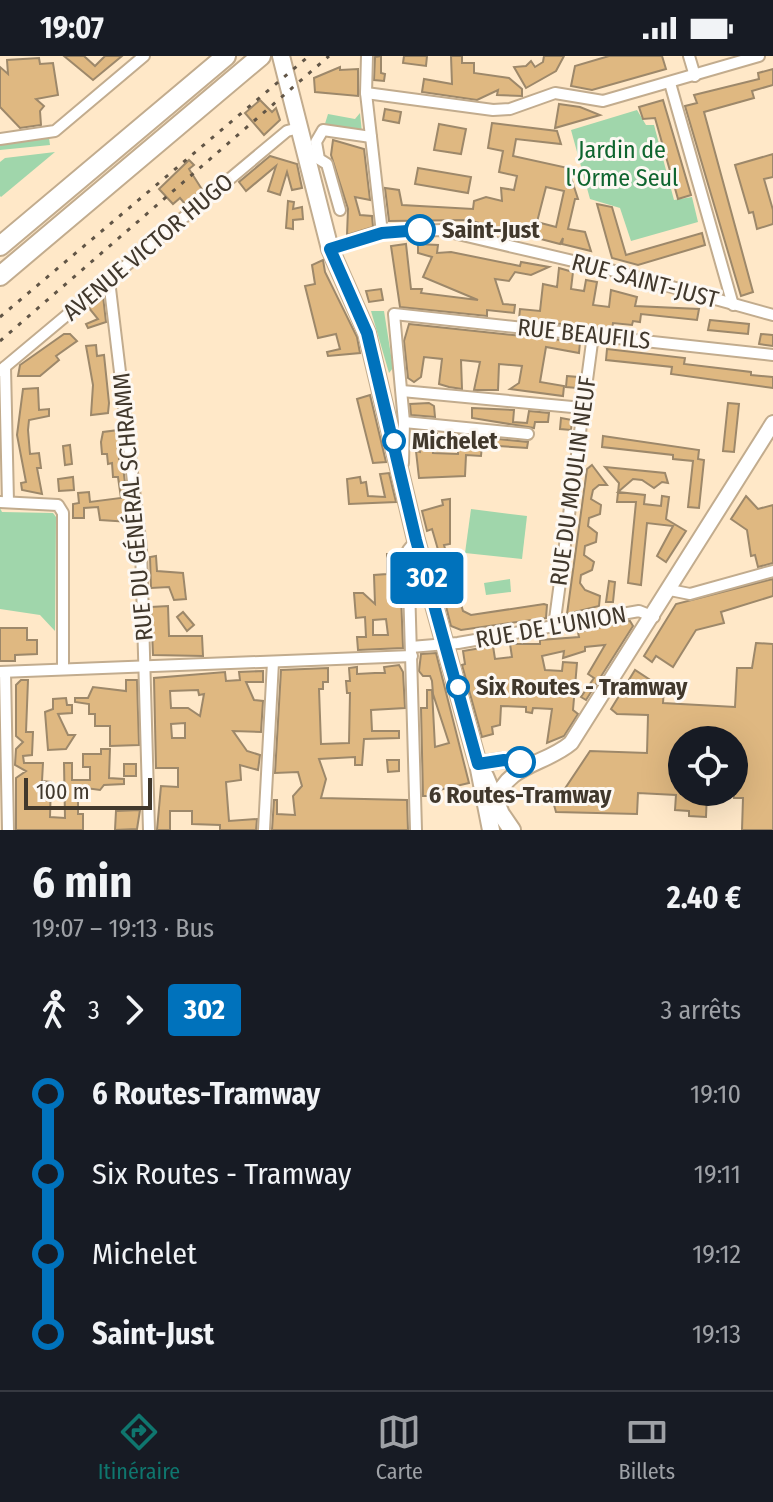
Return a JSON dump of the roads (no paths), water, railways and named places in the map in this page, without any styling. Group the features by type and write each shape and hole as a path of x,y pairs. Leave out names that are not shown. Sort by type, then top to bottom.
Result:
{"highway":[{"path":"0,246 226,56"},
{"path":"0,276 261,56"}],"main road":[{"path":"281,56 330,249 367,333 416,540 448,644 478,764 491,830"},
{"path":"478,764 504,760 531,764 545,761 571,743 654,617 773,423"},
{"path":"478,764 512,830"},
{"path":"496,801 506,780 531,764"}],"street":[{"path":"0,139 55,131 144,56"},
{"path":"367,56 366,93 382,233"},
{"path":"689,56 695,76"},
{"path":"366,93 493,110 510,109 555,93 603,101 759,56"},
{"path":"670,83 733,305"},
{"name":"AVENUE VICTOR HUGO","path":"3,369 284,133 299,128"},
{"path":"340,210 327,164 319,159 316,142 323,130 371,137"},
{"name":"RUE SAINT-JUST","path":"330,249 382,233 441,230 607,269 773,315"},
{"name":"RUE DU GÉNÉRAL SCHRAMM","path":"109,280 141,548 147,665 149,830"},
{"name":"RUE BEAUFILS","path":"402,391 394,314 773,355"},
{"name":"RUE DU MOULIN NEUF","path":"554,627 593,335"},
{"path":"3,369 4,502 55,503 63,513 63,668"},
{"path":"403,475 402,391 583,408"},
{"path":"404,422 528,434"},
{"path":"416,540 408,550 416,830"},
{"path":"670,590 690,594 773,571"},
{"name":"RUE DE L'UNION","path":"2,672 273,662 411,652 639,611 654,617"},
{"path":"264,830 273,662"},
{"path":"2,672 8,830"}],"railway":[{"path":"0,317 309,56"},
{"path":"0,341 329,56"}],"place":[{"name":"Saint-Just","path":"420,230"},
{"name":"Michelet","path":"394,441"},
{"name":"Six Routes - Tramway","path":"458,687"},
{"name":"6 Routes-Tramway","path":"520,762"}],"park label":[{"name":"Jardin de l'Orme Seul","path":"622,164"}]}
